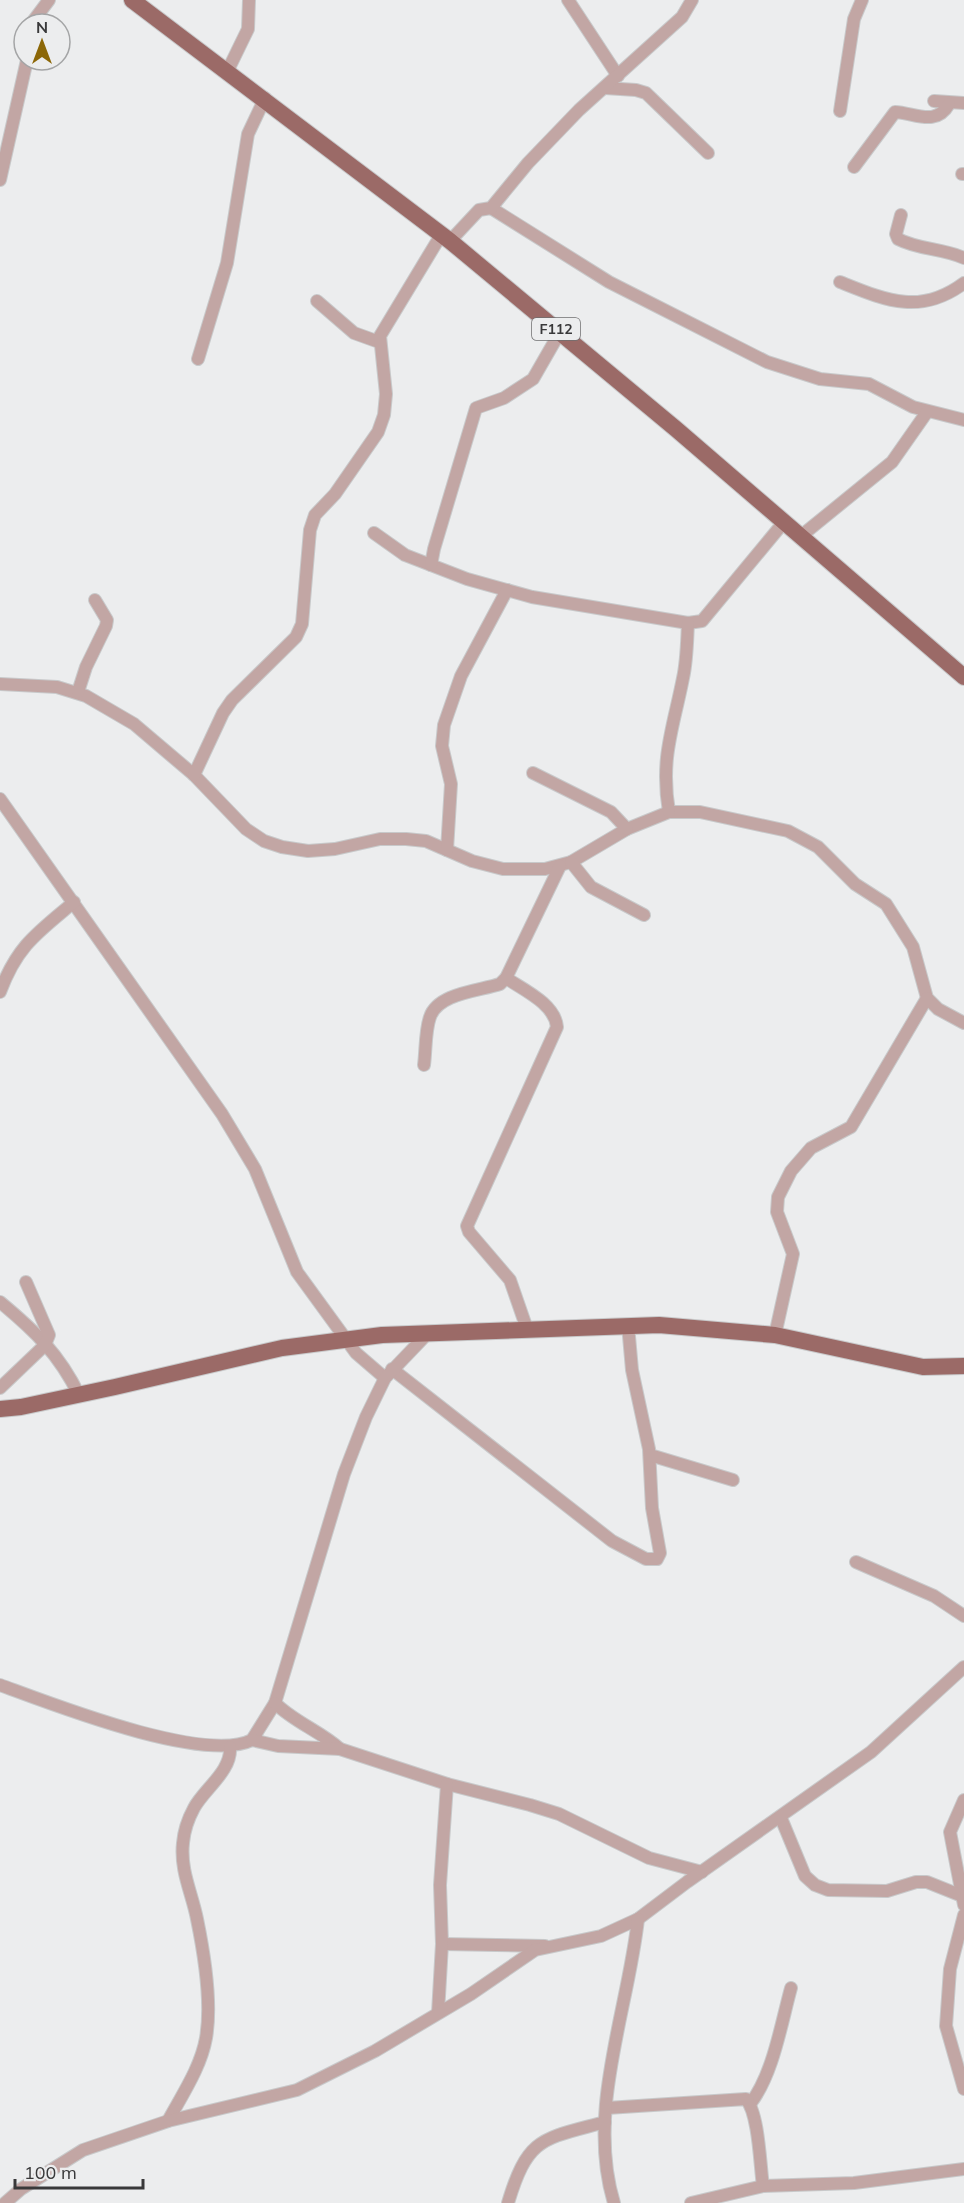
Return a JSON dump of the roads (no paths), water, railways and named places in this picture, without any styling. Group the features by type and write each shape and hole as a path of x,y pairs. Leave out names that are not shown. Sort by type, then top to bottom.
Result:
{"main road":[{"name":"F112","path":"132,0 265,98 446,238 801,536 964,677"},
{"path":"0,1409 79,1395 282,1348 346,1338 628,1324 775,1335 923,1367 964,1366"}],"street":[{"path":"228,70 248,28 249,0"},
{"path":"568,0 618,76"},
{"path":"194,775 223,713 232,700 297,637 302,624 310,530 315,515 360,460 378,432 384,415 386,394 379,342 399,301 446,238 479,210 491,207 528,163 579,110 682,16 692,0"},
{"path":"840,111 854,19 862,0"},
{"path":"0,180 24,72"},
{"path":"605,88 628,88 646,93 708,153"},
{"path":"198,359 227,263 248,134 265,98"},
{"path":"934,101 964,104"},
{"path":"854,167 895,112 928,118 940,115 949,104"},
{"path":"491,207 609,282 729,345 767,362 820,380 855,381 869,384 927,412 964,420"},
{"path":"901,215 896,234 898,239 918,247 942,249 964,258"},
{"path":"840,282 889,302 927,302 955,290 964,283"},
{"path":"317,302 354,333 379,342"},
{"path":"431,565 476,408 504,398 533,378 560,332"},
{"path":"801,536 892,462 927,412"},
{"path":"374,533 405,555 507,590 532,597 688,623 702,621 784,522"},
{"path":"447,850 451,784 442,746 444,725 461,676 507,590"},
{"path":"78,692 86,667 106,626 107,620 95,600"},
{"path":"669,812 664,784 665,760 683,680 688,623"},
{"path":"0,684 57,687 78,692 134,724 194,775 246,829 264,841 282,847 308,850 326,849 380,839 406,839 426,841 472,861 503,868 565,864 627,829 669,812 700,812 788,831 818,847 855,884 886,904 913,947 927,998 938,1009 964,1023"},
{"path":"533,774 611,812 627,829"},
{"path":"0,799 222,1114 255,1169 297,1272 369,1366 389,1373 612,1541 646,1559 657,1559 660,1553 651,1508 650,1455 632,1370 628,1324"},
{"path":"565,864 591,886 644,915"},
{"path":"424,1065 430,1017 441,1003 500,984 506,978 565,864"},
{"path":"0,992 14,958 27,942 74,902"},
{"path":"506,978 544,1005 556,1019 557,1027 467,1226 469,1232 510,1280 527,1329"},
{"path":"775,1335 793,1254 777,1212 778,1197 791,1171 811,1148 851,1127 927,998"},
{"path":"0,1388 45,1345 49,1335 26,1282"},
{"path":"0,1302 37,1333 66,1369 79,1395"},
{"path":"252,1740 275,1703 344,1474 366,1417 389,1373 428,1333"},
{"path":"650,1455 734,1480"},
{"path":"856,1562 934,1596 964,1616"},
{"path":"442,1944 546,1946 601,1936 638,1919 871,1752 964,1667"},
{"path":"0,1685 108,1724 184,1741 230,1747 252,1740 278,1746 340,1749 447,1784 559,1814 649,1858 702,1872"},
{"path":"275,1703 292,1718 325,1735 340,1749"},
{"path":"168,2121 198,2064 206,2040 208,2024 203,1956 197,1917 182,1869 183,1844 187,1822 194,1808 230,1760 230,1747"},
{"path":"438,2013 442,1944 440,1885 447,1784"},
{"path":"963,1901 951,1832 964,1800"},
{"path":"781,1818 805,1876 815,1885 828,1890 887,1891 916,1882 927,1882 963,1901"},
{"path":"964,1915 950,1969 946,2026 964,2089"},
{"path":"614,2203 605,2144 605,2122 619,2023 633,1966 638,1919"},
{"path":"5,2203 72,2155 168,2121 297,2090 375,2051 546,1946"},
{"path":"750,2104 759,2092 765,2077 791,1988"},
{"path":"607,2108 746,2099 750,2104 763,2186"},
{"path":"508,2203 521,2167 528,2154 537,2146 554,2137 605,2122"},
{"path":"694,2203 763,2186 836,2184 964,2169"}]}
